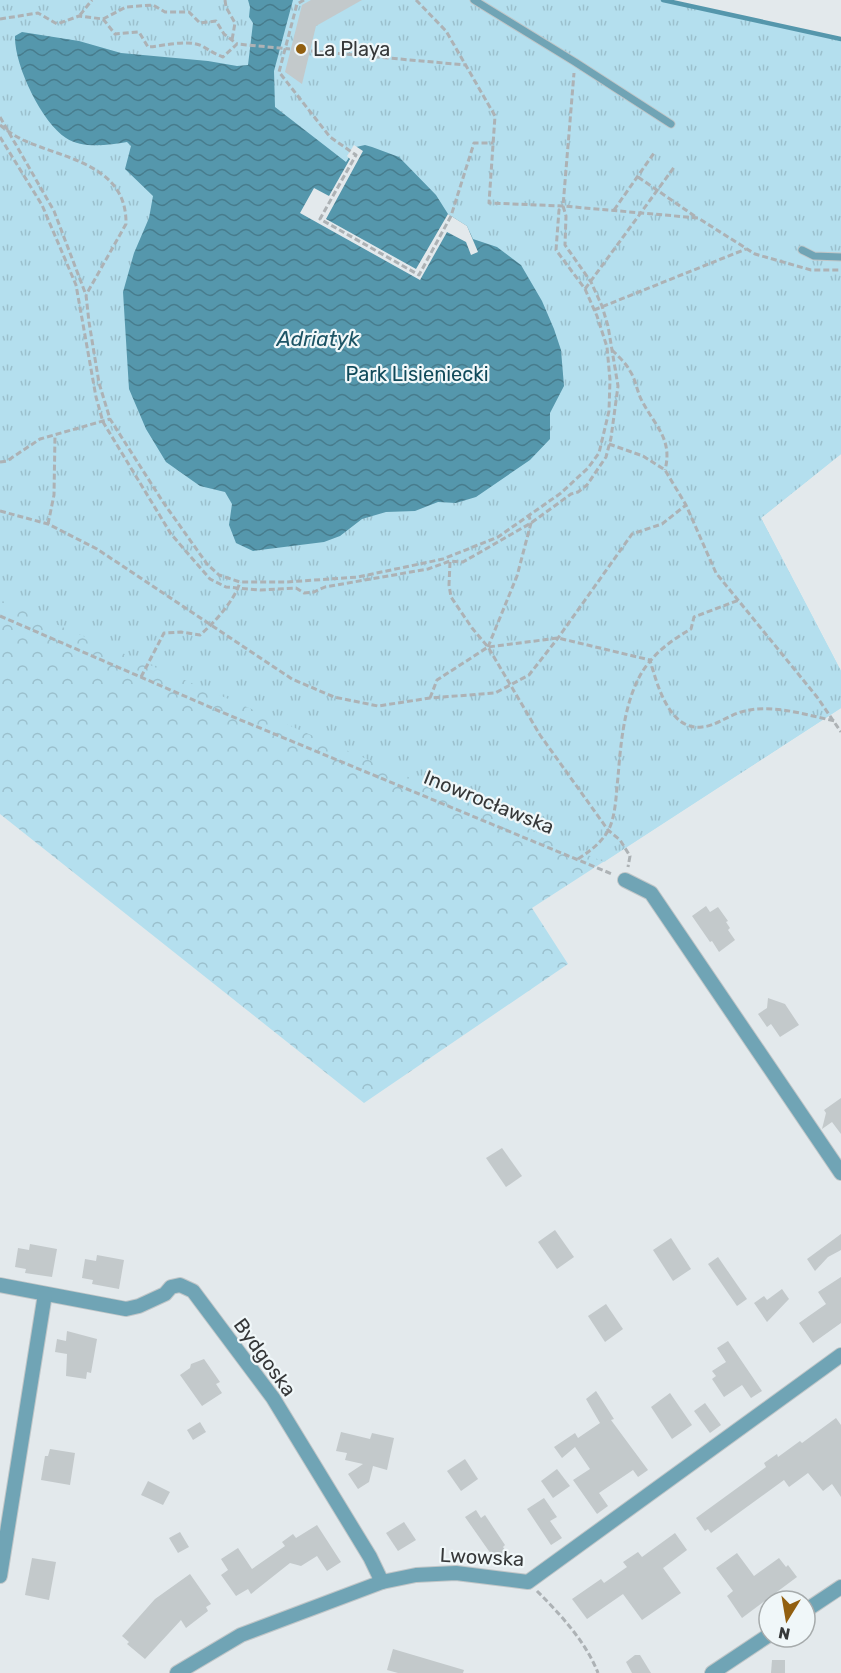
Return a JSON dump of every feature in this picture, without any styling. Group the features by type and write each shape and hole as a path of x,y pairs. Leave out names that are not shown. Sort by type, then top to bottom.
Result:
{"street":[{"path":"625,880 651,893 841,1173"},
{"name":"Bydgoska","path":"0,1285 126,1309 139,1306 165,1294 171,1287 180,1285 193,1291 273,1398 370,1557 382,1582"},
{"path":"0,1576 45,1294"},
{"name":"Lwowska","path":"177,1673 241,1635 382,1582 416,1575 456,1573 528,1582 841,1355"},
{"path":"817,1603 841,1587"},
{"path":"712,1673 757,1643"}],"lane":[{"path":"474,0 671,124"},
{"path":"802,250 814,256 841,257"}],"path":[{"path":"79,16 92,0"},
{"path":"225,0 226,7 235,23 232,40"},
{"path":"304,0 297,4 279,72 330,136 356,155 320,219 419,275 451,216 474,143 493,143"},
{"path":"416,0 446,31 495,116 489,202 698,218"},
{"path":"0,19 38,13 57,24 79,16 104,19 126,7 153,5 165,12 189,12 200,23 216,21 224,34 237,44 286,49"},
{"path":"104,19 115,33 138,32 148,47 189,43 202,46 207,51 223,57 237,44"},
{"path":"311,51 466,65"},
{"path":"0,117 54,211 86,295 88,322 99,383 110,419 163,502 207,564 219,575 240,582 358,577 450,559 463,562 473,558 477,553 507,538 571,494 578,492 587,485 606,457 618,387 608,326 591,282 565,245 566,216 563,206 575,62"},
{"path":"0,125 21,139 91,165 118,191 126,211 126,224 86,295"},
{"path":"0,137 42,205 76,285 96,397 103,422 180,545 187,550 210,579 226,587 260,590 296,588 304,593 325,587 428,569 498,537 561,493 588,468 599,453 609,411 610,380 607,347 585,289 556,250 559,210 563,206"},
{"path":"614,210 654,153"},
{"path":"585,289 675,166"},
{"path":"638,177 755,254 811,270 841,270"},
{"path":"594,310 747,249"},
{"path":"607,347 630,371 643,402 667,445 665,470"},
{"path":"0,462 7,461 40,439 110,419"},
{"path":"48,524 54,495 55,435"},
{"path":"603,442 643,456 665,470 686,506 716,573 835,721 841,732"},
{"path":"0,511 48,524 97,549 148,585 213,624 292,679 334,697 378,706 430,698 495,693 529,675 632,534 662,524 686,506"},
{"path":"488,647 517,576 531,523 529,516"},
{"path":"450,559 448,585 451,597 488,647 540,735 608,830 620,840 630,856 625,880"},
{"path":"141,677 164,633 181,632 200,635 213,624 232,600 240,582"},
{"path":"578,859 596,846 608,830 615,804 622,736 632,694 650,660 676,638 691,629 694,617 739,600"},
{"name":"Inowrocławska","path":"0,616 444,806 625,880"},
{"path":"430,698 438,680 488,647 558,638 650,660"},
{"path":"650,660 659,690 670,711 686,725 702,728 744,711 772,708 835,721"},
{"path":"528,1582 557,1611 593,1661 598,1673"}],"green space":[{"name":"Park Lisieniecki","path":"0,0 663,0 841,39 841,454 761,518 841,671 841,708 604,862 0,600"},
{"path":"0,158 841,454 761,518 841,671 841,708 532,908 568,964 364,1103 0,814"}],"water":[{"name":"Adriatyk","path":"248,0 293,0 274,71 275,107 346,162 356,147 365,145 399,157 436,195 448,214 467,226 473,239 497,247 521,265 542,301 554,329 561,350 564,386 550,413 550,439 530,460 476,497 456,503 438,502 415,511 386,512 362,519 340,536 324,542 253,551 236,543 229,525 232,504 225,492 200,486 166,462 146,429 129,389 123,292 134,253 149,218 153,196 125,169 131,146 127,142 80,144 66,138 57,130 39,107 24,77 15,36 22,32 79,41 121,53 237,66 248,65 253,23 249,17"}],"pier":[{"path":"354,145 363,151 326,219 416,269 448,214 467,226 478,252 471,255 466,242 447,232 420,280 300,213 314,188 329,196 350,159 347,156"}],"building":[{"name":"La Playa","path":"311,0 362,0 316,26 302,84 285,72 302,5"},
{"path":"706,906 710,912 718,907 728,921 726,922 730,928 728,930 735,940 719,952 692,916"},
{"path":"768,998 785,1004 799,1025 780,1037 771,1024 767,1027 758,1014 767,1008"},
{"path":"841,1098 841,1134 832,1122 822,1129 826,1113 824,1110"},
{"path":"502,1148 522,1176 506,1187 486,1158"},
{"path":"555,1230 574,1257 557,1269 538,1242"},
{"path":"841,1234 841,1250 828,1257 815,1271 807,1259"},
{"path":"671,1238 691,1269 673,1281 653,1250"},
{"path":"30,1244 57,1249 52,1277 25,1273 26,1269 15,1267 18,1248 29,1250"},
{"path":"97,1255 124,1260 119,1289 92,1284 93,1280 82,1278 85,1259 96,1261"},
{"path":"718,1257 747,1299 737,1306 708,1264"},
{"path":"841,1277 841,1323 813,1343 799,1323 826,1304 818,1292"},
{"path":"782,1289 789,1299 767,1322 754,1303 764,1296 767,1300"},
{"path":"606,1304 623,1329 605,1342 588,1316"},
{"path":"67,1331 97,1339 91,1373 87,1372 86,1379 66,1376 67,1354 55,1352 57,1339 66,1341"},
{"path":"728,1341 762,1391 751,1398 742,1385 724,1397 712,1379 716,1376 712,1371 726,1362 717,1348"},
{"path":"204,1359 220,1382 216,1384 222,1393 202,1406 180,1375 190,1368 191,1364"},
{"path":"596,1391 614,1419 611,1420 648,1470 638,1477 633,1470 599,1493 608,1506 597,1514 573,1480 590,1469 575,1447 562,1458 554,1447 575,1433 578,1438 600,1423 586,1399"},
{"path":"670,1393 692,1425 672,1439 651,1407"},
{"path":"705,1403 721,1425 710,1433 694,1411"},
{"path":"836,1418 841,1425 841,1497 832,1484 823,1491 808,1473 789,1487 784,1480 711,1533 708,1529 705,1531 696,1518 766,1467 764,1463 777,1454 778,1457 800,1441 802,1443"},
{"path":"200,1422 206,1432 193,1440 187,1430"},
{"path":"341,1432 370,1439 372,1433 394,1438 387,1470 373,1466 369,1482 358,1489 348,1474 363,1464 345,1460 347,1453 336,1451"},
{"path":"50,1449 75,1453 70,1485 41,1480 45,1456 48,1456"},
{"path":"465,1459 478,1479 461,1491 447,1471"},
{"path":"557,1469 570,1486 553,1498 541,1481"},
{"path":"148,1481 170,1492 163,1505 141,1495"},
{"path":"544,1498 557,1517 550,1521 562,1538 551,1545 527,1509"},
{"path":"476,1510 481,1518 485,1515 505,1545 503,1547 509,1556 498,1564 465,1517"},
{"path":"404,1522 416,1540 398,1551 386,1533"},
{"path":"317,1525 341,1562 327,1571 317,1556 301,1566 290,1563 251,1594 248,1589 236,1596 221,1575 228,1570 221,1559 238,1548 252,1569 285,1546 282,1542 293,1534 296,1538"},
{"path":"180,1532 189,1547 178,1553 169,1538"},
{"path":"675,1533 687,1550 663,1568 681,1593 642,1620 623,1594 587,1619 572,1599 601,1579 604,1583 627,1567 623,1562 638,1552 642,1557"},
{"path":"737,1553 754,1576 779,1558 797,1577 781,1589 757,1589 757,1607 742,1618 727,1596 733,1591 716,1568"},
{"path":"32,1558 56,1562 49,1600 25,1595"},
{"path":"190,1574 211,1604 206,1607 208,1611 186,1628 181,1620 145,1659 127,1644 129,1642 122,1636 155,1599"},
{"path":"393,1649 464,1670 463,1673 398,1673 387,1670"},
{"path":"635,1655 640,1655 651,1673 632,1673 626,1662"},
{"path":"772,1660 785,1660 785,1673 771,1673"}],"waterway":[{"path":"663,0 841,39"}],"place":[{"name":"La Playa","path":"301,49"}]}
